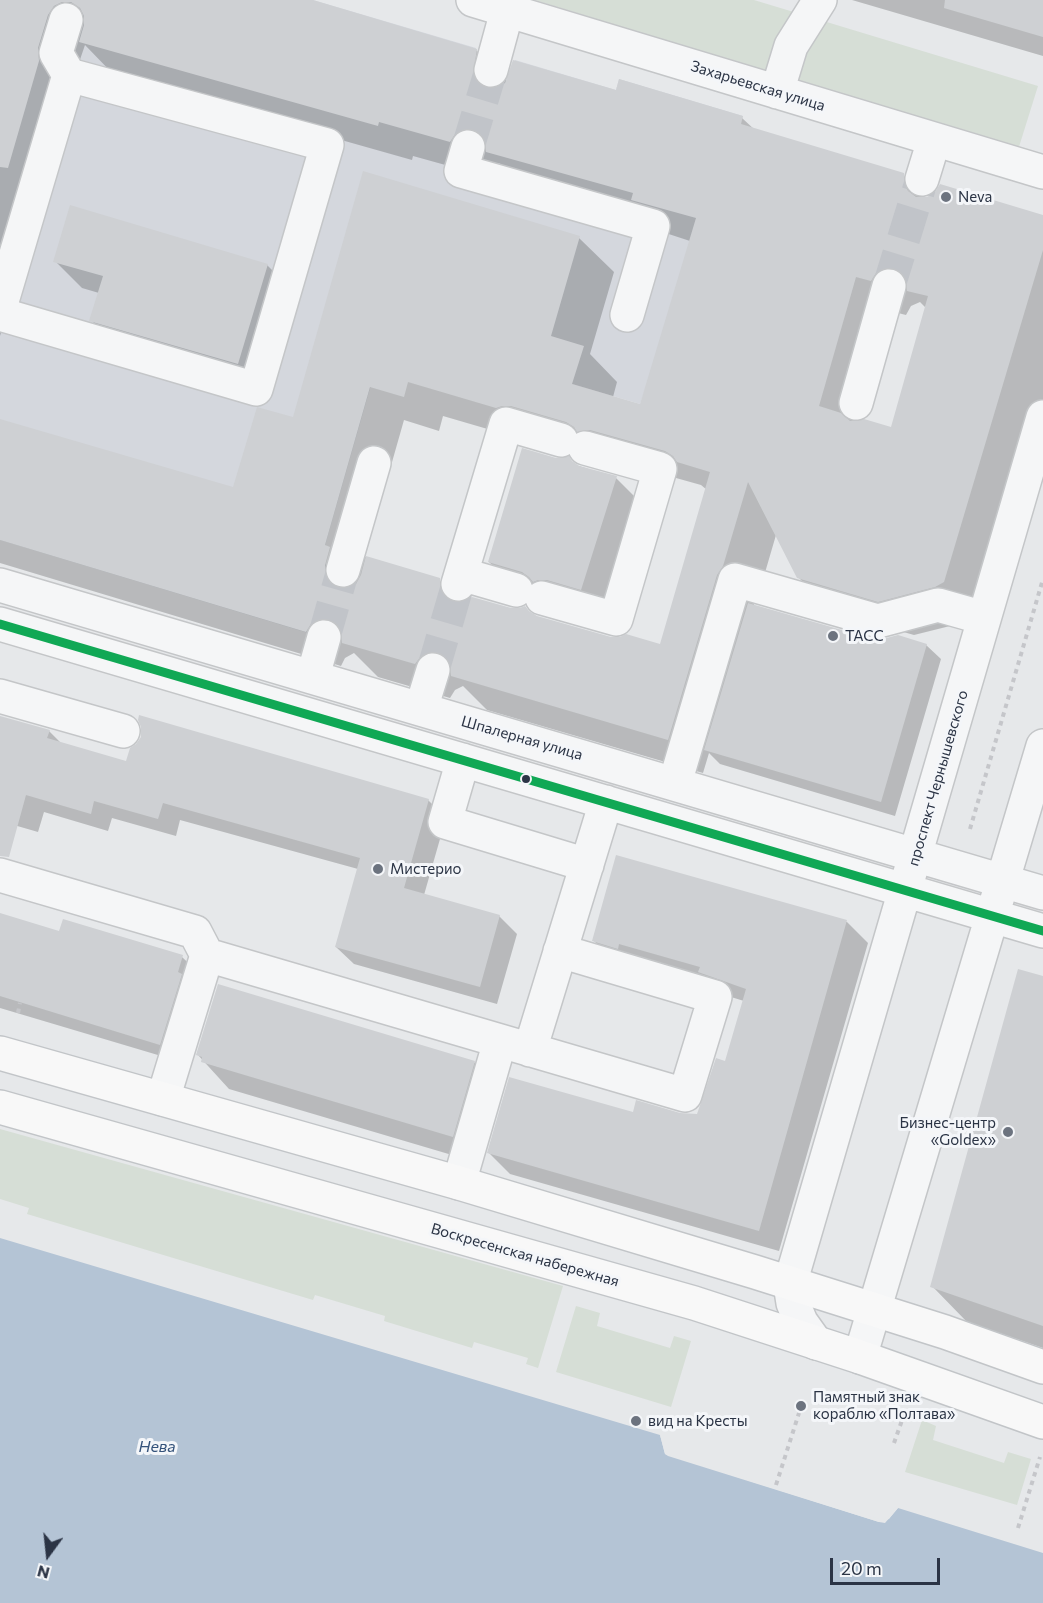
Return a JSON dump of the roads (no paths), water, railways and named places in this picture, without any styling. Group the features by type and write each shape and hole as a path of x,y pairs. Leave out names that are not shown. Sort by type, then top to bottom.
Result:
{"main road":[{"path":"0,1053 459,1184 875,1310 1043,1367"},
{"name":"Воскресенская набережная","path":"0,1107 683,1300 816,1342 1043,1422"}],"street":[{"path":"791,46 792,0"},
{"path":"777,92 791,46 820,0"},
{"path":"490,2 491,70"},
{"name":"Захарьевская улица","path":"490,2 1043,172"},
{"path":"0,314 256,389 327,145 69,75 56,53 66,20"},
{"path":"0,308 69,75"},
{"path":"922,179 934,140"},
{"path":"468,147 461,171 653,226 627,315"},
{"path":"856,403 889,286"},
{"name":"проспект Чернышевского","path":"790,1284 1043,417"},
{"path":"506,424 660,470 616,619 529,594 459,579 506,424"},
{"path":"343,570 374,463"},
{"path":"675,783 735,580 878,621 938,605 984,618"},
{"name":"Шпалерная улица","path":"0,585 1043,892"},
{"path":"0,624 1043,931"},
{"path":"313,676 324,637"},
{"path":"421,709 433,670"},
{"path":"0,696 123,731"},
{"path":"860,1358 1043,746"},
{"path":"463,760 445,822 587,865"},
{"path":"459,1184 515,1045 560,951 606,802"},
{"path":"0,875 195,932 207,956 163,1099"},
{"path":"207,956 685,1095 715,997 560,951"},
{"path":"790,1284 793,1303 801,1322 816,1342"}],"water":[{"name":"Нева","path":"0,1238 660,1435 665,1454 879,1522 889,1519 898,1508 1043,1553 1043,1603 0,1603"}],"tunnel":[{"path":"468,147 491,70"},
{"path":"889,286 922,179"},
{"path":"324,637 343,570"},
{"path":"433,670 458,584"}],"place":[{"name":"Neva","path":"946,197"},
{"name":"ТАСС","path":"833,636"},
{"name":"Мистерио","path":"378,869"},
{"name":"Бизнес-центр «Goldex»","path":"1008,1132"},
{"name":"Памятный знак кораблю «Полтава»","path":"801,1406"},
{"name":"вид на Кресты","path":"636,1421"}]}
